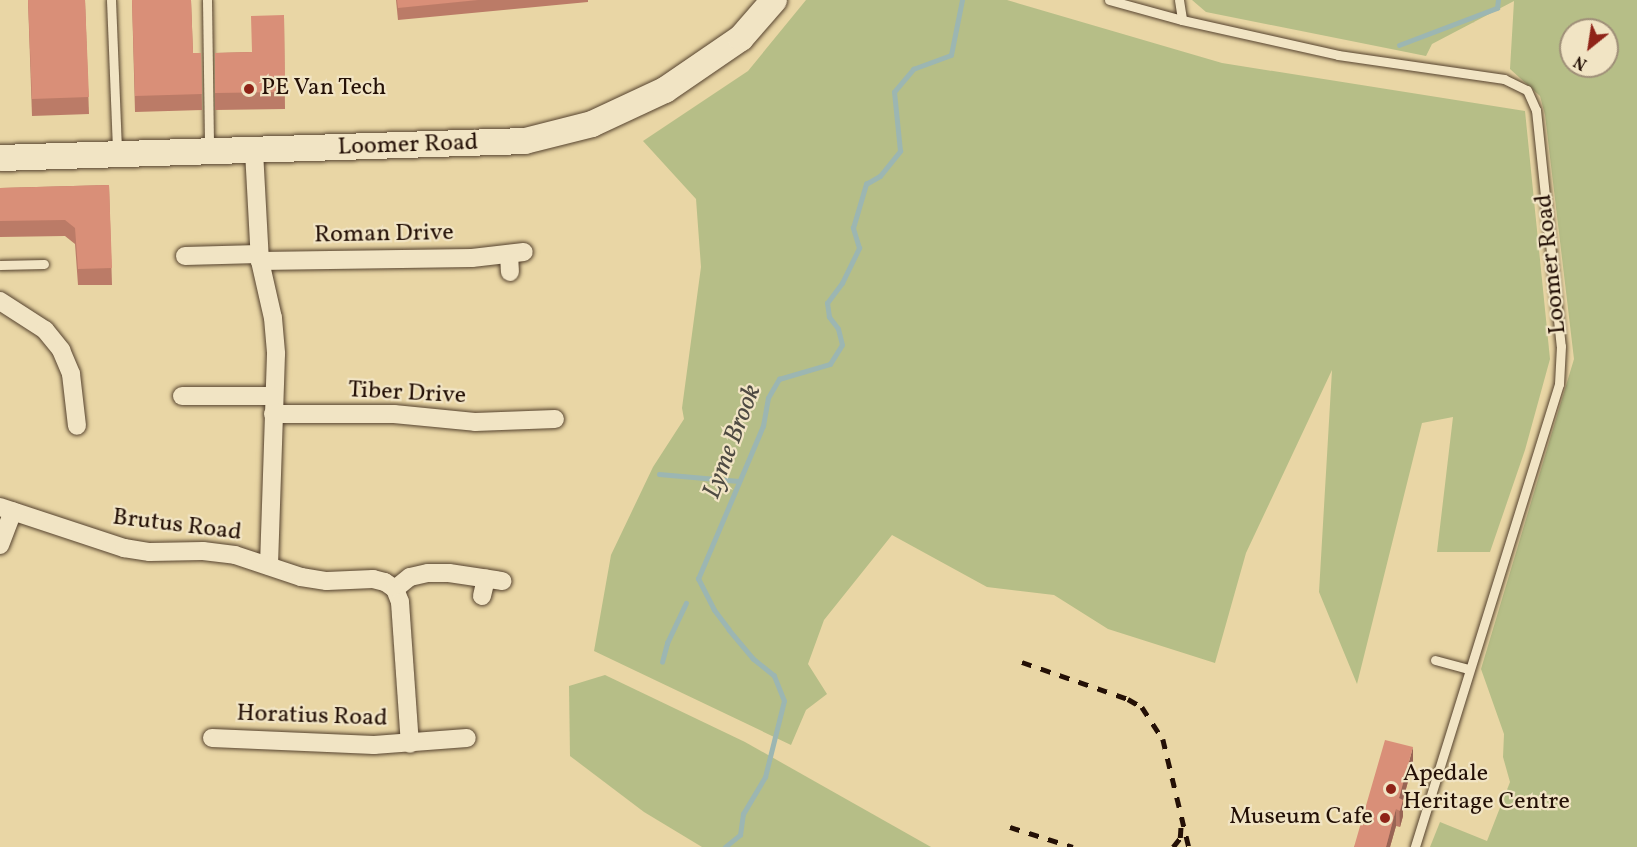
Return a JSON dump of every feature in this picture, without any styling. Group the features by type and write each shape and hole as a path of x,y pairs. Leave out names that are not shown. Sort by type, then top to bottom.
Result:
{"street":[{"name":"Loomer Road","path":"0,158 525,141 592,124 665,90 741,38 774,0"},
{"path":"254,151 260,257 273,318 276,354 269,566"},
{"name":"Roman Drive","path":"185,256 514,259"},
{"path":"0,301 45,330 61,350 71,374 77,426"},
{"name":"Tiber Drive","path":"182,396 475,422 544,425"},
{"path":"0,545 7,509"},
{"name":"Brutus Road","path":"7,509 124,548 150,552 203,550 235,555 301,578 373,579 385,582 395,589"},
{"path":"395,589 410,577 428,573 494,579 482,596"},
{"name":"Horatius Road","path":"395,589 399,603 410,744"},
{"name":"Horatius Road","path":"212,738 345,744 410,744 467,738"}],"lane":[{"path":"111,0 117,154"},
{"path":"207,0 209,151"},
{"name":"Loomer Road","path":"1110,0 1182,20 1338,55 1504,78 1527,90 1536,110 1562,366 1559,384 1415,847"},
{"path":"1179,0 1182,20"},
{"path":"0,265 44,264"},
{"path":"1435,660 1469,669"}],"green space":[{"path":"806,0 1007,0 1222,63 1525,111 1550,359 1525,450 1490,552 1437,552 1453,417 1422,423 1357,684 1319,592 1332,370 1246,553 1215,663 1108,629 1054,595 987,587 892,535 824,620 808,664 827,694 806,710 791,745 594,651 611,555 653,467 684,419 682,408 701,267 696,199 643,141 748,71"},
{"path":"1192,0 1637,0 1637,847 1430,847 1440,822 1487,841 1510,782 1503,757 1504,734 1481,669 1574,359 1545,115 1540,96 1510,69 1514,1 1432,44 1426,56 1206,12"},
{"path":"605,675 745,742 931,847 702,847 644,812 570,756 569,686"}],"building":[{"path":"28,0 85,0 89,97 32,99"},
{"path":"132,0 191,0 193,53 201,53 202,94 135,96"},
{"path":"397,0 478,0 398,8"},
{"name":"PE Van Tech","path":"284,15 285,92 215,93 215,53 252,52 251,16"},
{"path":"109,185 112,268 78,269 75,228 65,220 0,221 0,188"},
{"name":"Apedale Heritage Centre","path":"1385,740 1413,747 1399,798 1403,800 1400,811 1396,809 1386,847 1354,847"}],"waterway":[{"name":"Lyme Brook","path":"725,847 740,835 743,814 765,777 784,701 774,676 753,659 729,630 714,610 698,579 763,426 768,398 779,379 830,364 842,345 838,329 829,317 827,303 842,283 859,248 853,228 866,184 880,176 900,151 894,92 913,69 951,55 962,0"},
{"path":"1399,45 1497,8 1498,0"},
{"path":"659,474 739,481"},
{"path":"662,662 667,643 686,603"}],"railway":[{"path":"1022,662 1128,699 1142,707 1163,739 1189,847"},
{"path":"1173,847 1180,838 1181,825"},
{"path":"1010,827 1073,847"}],"place":[{"name":"PE Van Tech","path":"249,89"},
{"name":"Apedale Heritage Centre","path":"1391,789"},
{"name":"Museum Cafe","path":"1385,818"}]}
